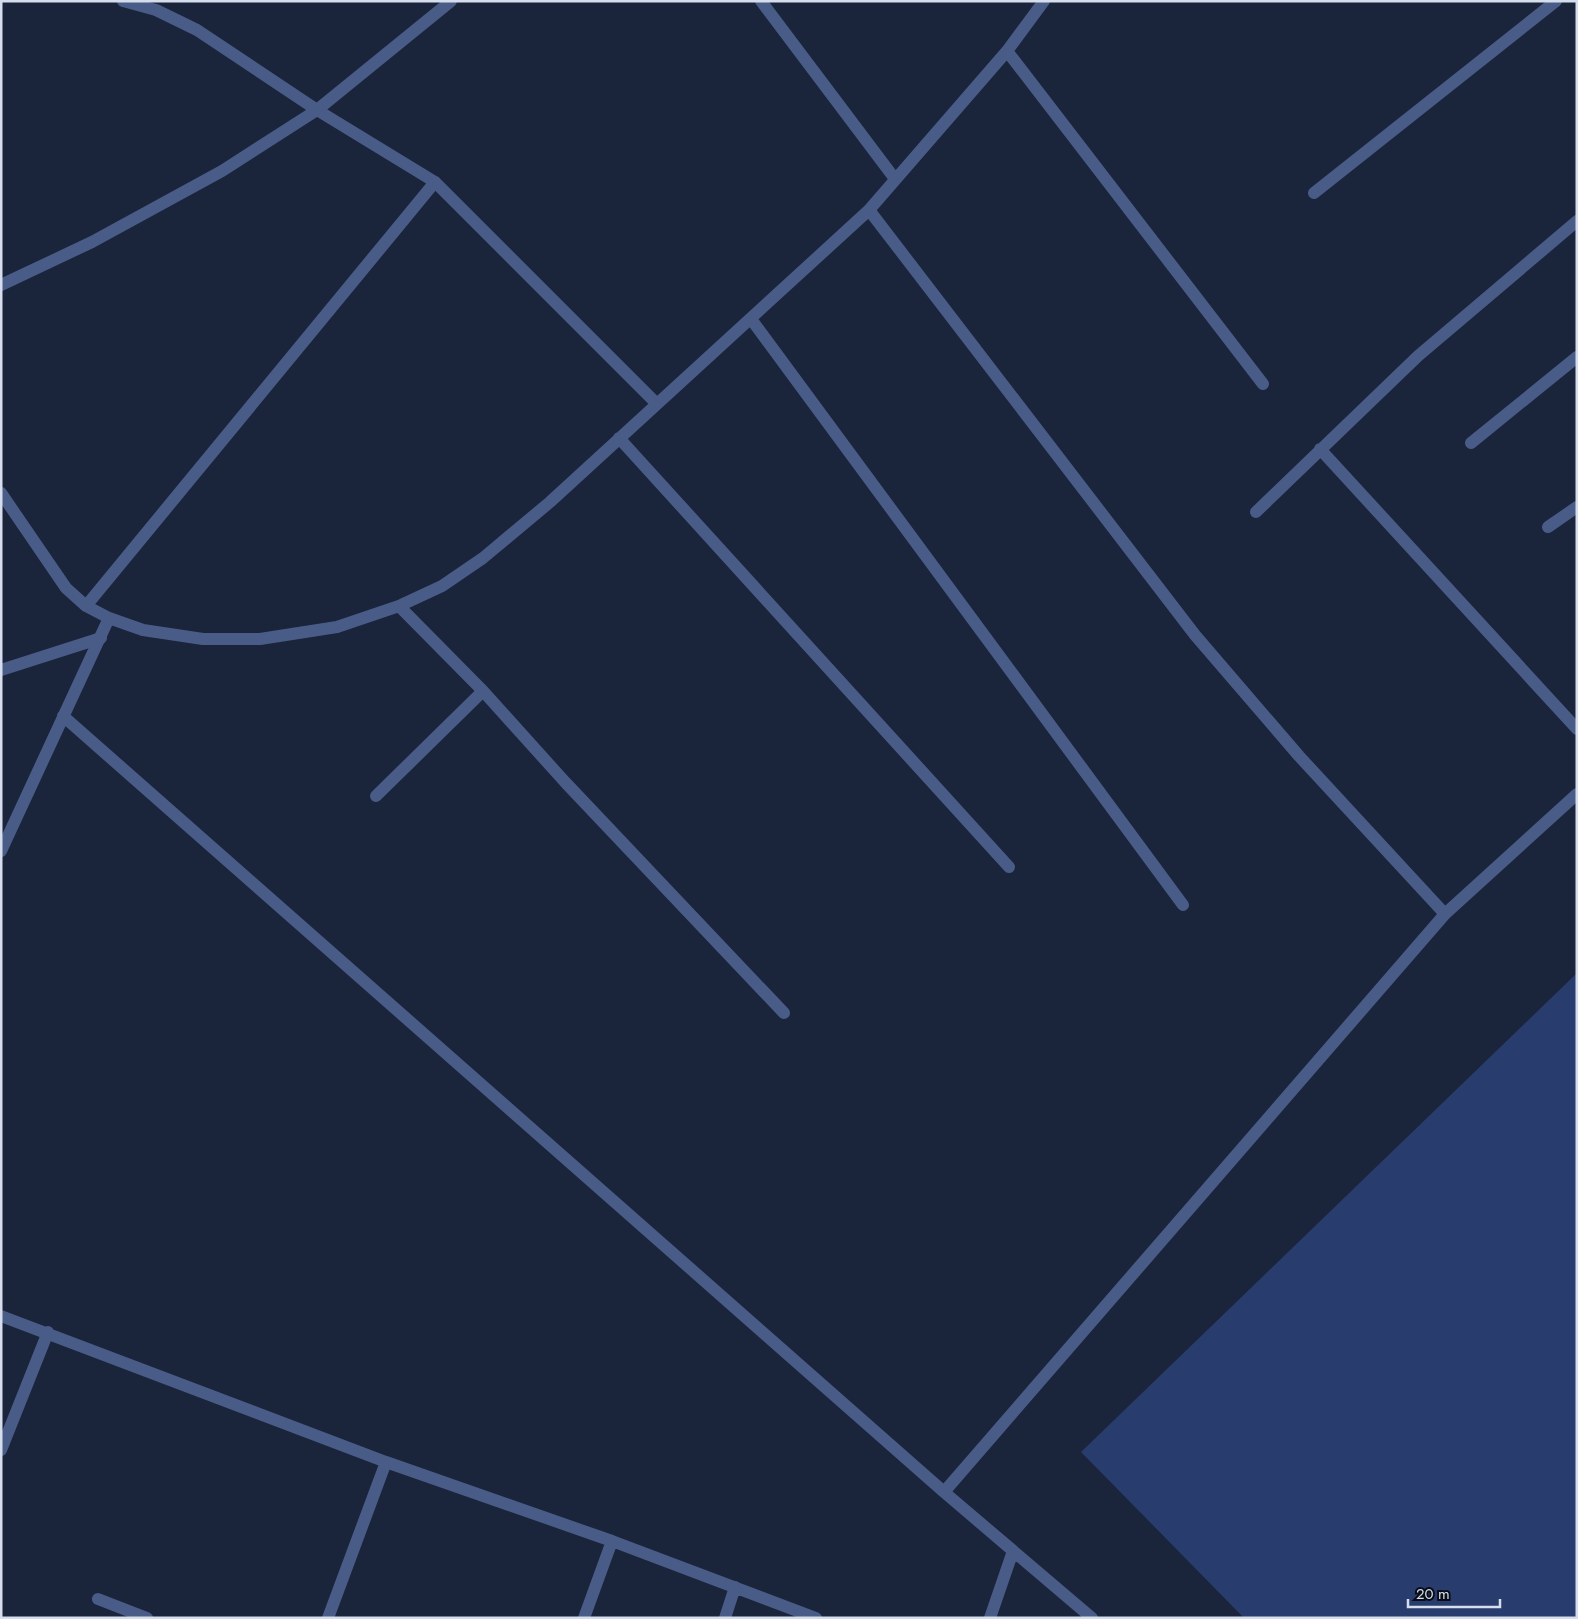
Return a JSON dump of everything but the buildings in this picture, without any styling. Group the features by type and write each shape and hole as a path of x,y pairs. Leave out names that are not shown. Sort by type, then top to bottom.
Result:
{"street":[{"path":"123,1 156,10 197,30 317,110 434,182 657,404"},
{"path":"1,285 153,211 222,171 317,110 450,1"},
{"path":"761,1 895,179"},
{"path":"1,493 66,588 86,606 109,618 143,630 203,640 260,639 337,628 399,606 442,586 482,558 550,502 868,210 1007,51 1044,1"},
{"path":"1314,193 1556,1"},
{"path":"1007,51 1264,384"},
{"path":"86,606 434,182"},
{"path":"868,210 1195,635 1299,756 1445,914"},
{"path":"1256,512 1418,356 1577,221"},
{"path":"750,319 1183,905"},
{"path":"1471,443 1577,357"},
{"path":"619,438 1009,867"},
{"path":"1320,449 1577,729"},
{"path":"1548,527 1577,507"},
{"path":"399,606 483,691 565,782 784,1013"},
{"path":"1,851 109,618"},
{"path":"1,670 101,638"},
{"path":"376,796 483,691"},
{"path":"63,716 944,1492 1092,1618"},
{"path":"944,1492 1445,914 1577,794"},
{"path":"1,1316 48,1332 386,1462 612,1541 816,1618"},
{"path":"1,1450 48,1332"},
{"path":"328,1618 386,1462"},
{"path":"584,1618 612,1541"},
{"path":"990,1618 1013,1551"},
{"path":"725,1618 736,1587"},
{"path":"98,1599 147,1618"}],"shaded area":[{"path":"1577,973 1577,1618 1244,1618 1081,1452"}]}
